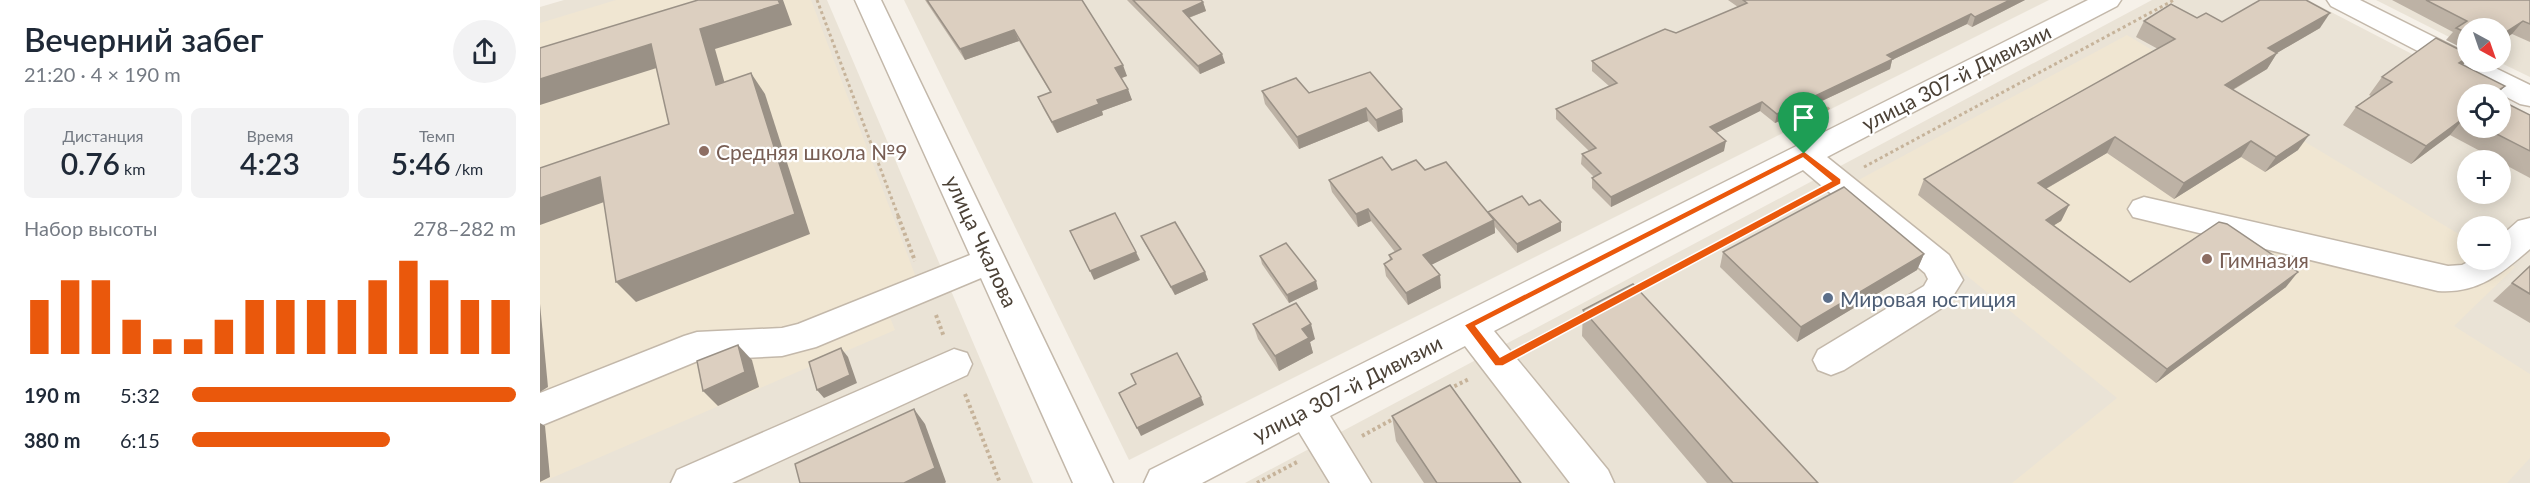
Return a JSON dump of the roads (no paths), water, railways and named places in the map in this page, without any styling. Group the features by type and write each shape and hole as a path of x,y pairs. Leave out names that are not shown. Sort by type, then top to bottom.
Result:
{"street":[{"name":"улица Чкалова","path":"868,0 1093,483"},
{"name":"улица 307-й Дивизии","path":"1164,483 2108,0"},
{"path":"2340,0 2530,97"},
{"path":"1804,154 1937,264 1946,280 1944,287 1935,295 1831,360"},
{"path":"2144,209 2438,278 2458,280 2475,275 2482,270"},
{"path":"2511,246 2530,230"},
{"path":"540,410 697,346 782,342 803,337 991,260"},
{"path":"1469,325 1594,483"},
{"path":"704,480 954,364"},
{"path":"1306,410 1351,483"}],"place":[{"name":"Средняя школа №9","path":"704,151"},
{"name":"Гимназия","path":"2207,259"},
{"name":"Мировая юстиция","path":"1828,298"}]}
